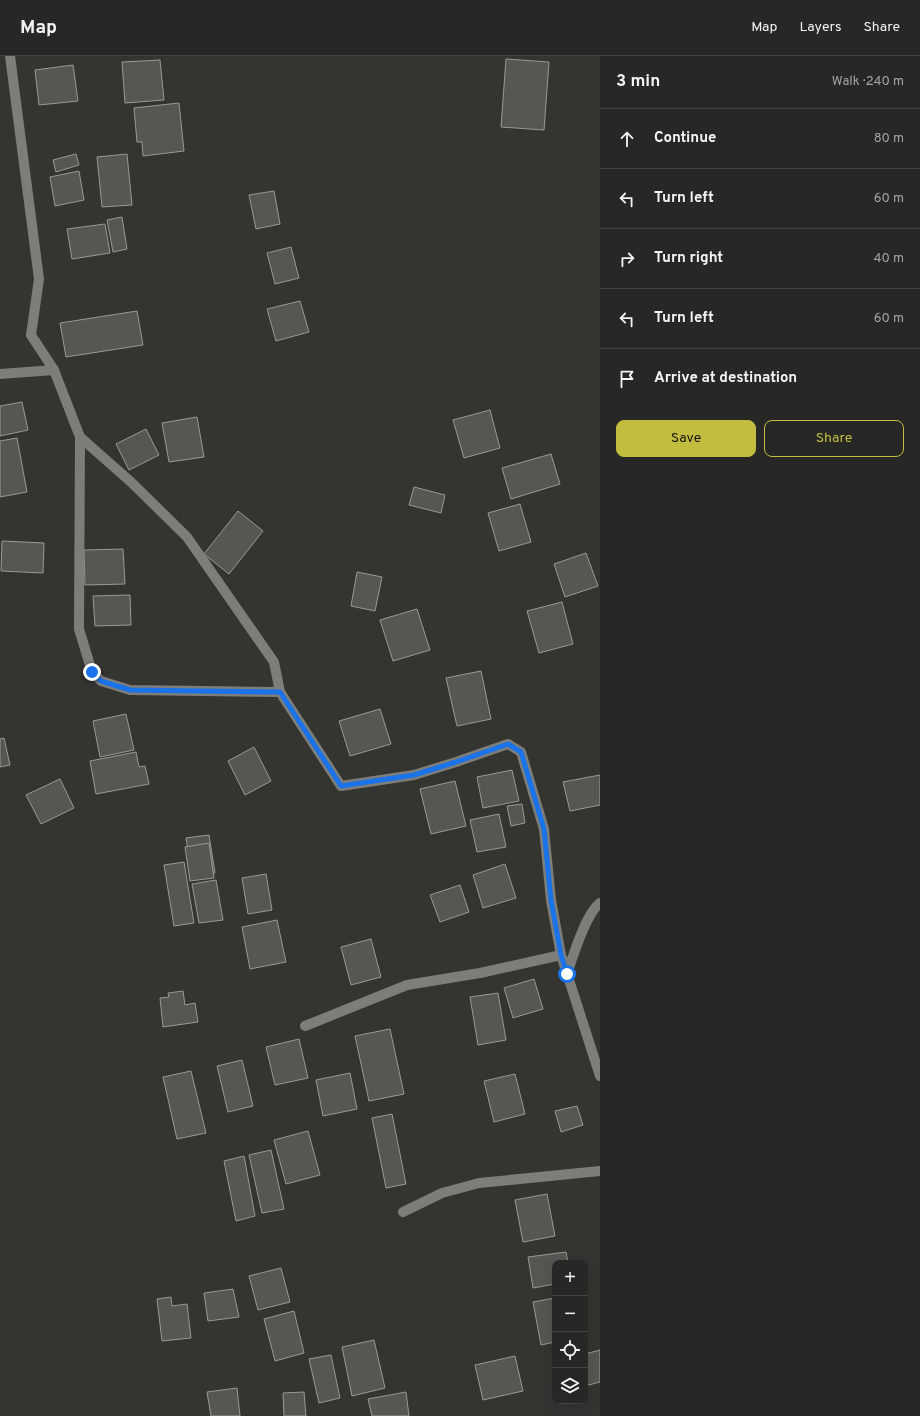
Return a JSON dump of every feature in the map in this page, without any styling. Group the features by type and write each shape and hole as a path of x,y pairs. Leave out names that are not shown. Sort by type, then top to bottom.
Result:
{"street":[{"path":"10,56 39,279 30,335 54,370 80,436 79,629 92,672 101,681 130,690 280,692"},
{"path":"0,374 54,370"},
{"path":"80,436 131,482 187,536 274,662 280,692 341,786 414,775 508,744 521,752 544,829 551,900 561,955 600,1076"},
{"path":"567,974 581,935 595,906 600,903"},
{"path":"305,1026 407,985 480,973 561,955"},
{"path":"403,1212 442,1194 479,1183 600,1171"}],"building":[{"path":"506,59 549,62 544,130 501,127"},
{"path":"160,60 164,100 125,103 122,62"},
{"path":"73,65 78,101 39,105 35,70"},
{"path":"179,103 184,151 143,156 142,142 137,142 134,108"},
{"path":"76,154 79,165 56,172 53,160"},
{"path":"127,154 132,205 102,207 97,157"},
{"path":"79,171 84,200 55,206 50,177"},
{"path":"274,191 280,224 256,229 249,195"},
{"path":"122,217 127,249 113,252 107,220"},
{"path":"105,224 110,253 72,259 67,229"},
{"path":"291,247 299,278 275,284 267,253"},
{"path":"300,301 309,332 276,341 267,309"},
{"path":"137,311 143,345 66,357 60,323"},
{"path":"22,402 28,430 0,436 0,406"},
{"path":"490,410 500,448 464,458 453,420"},
{"path":"197,417 204,457 169,462 162,423"},
{"path":"146,429 159,455 129,470 116,444"},
{"path":"17,438 27,492 0,497 0,441"},
{"path":"551,454 560,484 511,499 502,468"},
{"path":"414,487 445,495 441,513 409,505"},
{"path":"520,504 531,542 499,551 488,513"},
{"path":"238,511 263,531 229,574 204,554"},
{"path":"2,541 44,543 43,573 1,571"},
{"path":"123,549 125,584 85,585 84,550"},
{"path":"586,553 598,586 565,597 554,564"},
{"path":"357,572 382,577 375,611 351,606"},
{"path":"130,595 131,625 95,626 93,596"},
{"path":"562,602 573,644 539,653 527,611"},
{"path":"417,609 430,650 393,661 380,620"},
{"path":"481,671 491,719 457,726 446,678"},
{"path":"380,709 391,744 350,756 339,721"},
{"path":"126,714 134,750 100,757 93,721"},
{"path":"4,738 10,765 0,767 0,739"},
{"path":"254,747 271,781 245,795 228,761"},
{"path":"136,752 139,767 145,766 149,784 96,794 90,761"},
{"path":"512,770 519,801 483,808 477,777"},
{"path":"600,775 600,805 570,811 563,782"},
{"path":"60,779 74,808 41,824 26,795"},
{"path":"455,781 466,826 431,834 420,789"},
{"path":"522,804 525,823 511,826 507,806"},
{"path":"499,814 506,847 477,852 470,820"},
{"path":"209,835 215,873 192,877 186,838"},
{"path":"209,843 214,878 190,881 185,847"},
{"path":"184,862 194,923 174,926 164,865"},
{"path":"505,864 516,898 483,908 473,875"},
{"path":"266,874 272,910 248,914 242,878"},
{"path":"216,880 223,920 199,923 192,884"},
{"path":"460,885 469,912 440,922 430,895"},
{"path":"277,920 286,962 250,969 242,927"},
{"path":"371,939 381,977 351,985 341,947"},
{"path":"534,979 543,1009 513,1018 504,988"},
{"path":"183,991 185,1005 195,1003 198,1022 163,1027 160,998 169,997 168,993"},
{"path":"498,993 506,1040 478,1045 470,997"},
{"path":"390,1029 404,1094 369,1101 355,1036"},
{"path":"299,1039 308,1078 275,1085 266,1047"},
{"path":"242,1060 253,1106 228,1112 217,1066"},
{"path":"191,1071 206,1133 177,1139 163,1077"},
{"path":"350,1073 357,1109 323,1116 316,1080"},
{"path":"515,1074 525,1114 494,1122 484,1081"},
{"path":"577,1106 583,1125 561,1132 555,1111"},
{"path":"392,1114 406,1184 386,1188 372,1118"},
{"path":"308,1131 320,1175 286,1184 274,1140"},
{"path":"271,1150 284,1209 262,1213 249,1155"},
{"path":"244,1156 255,1216 236,1221 224,1161"},
{"path":"547,1194 555,1236 523,1242 515,1200"},
{"path":"566,1252 567,1260 552,1260 552,1285 533,1288 528,1257"},
{"path":"281,1268 290,1302 258,1310 249,1276"},
{"path":"233,1289 239,1317 208,1321 204,1293"},
{"path":"171,1297 172,1306 187,1304 191,1338 162,1341 157,1299"},
{"path":"552,1299 552,1343 541,1345 533,1302"},
{"path":"294,1311 304,1353 275,1361 264,1319"},
{"path":"374,1340 385,1388 352,1396 342,1347"},
{"path":"600,1350 600,1382 588,1385 588,1368 588,1353"},
{"path":"331,1355 340,1398 319,1403 309,1359"},
{"path":"515,1356 523,1391 483,1400 475,1365"},
{"path":"237,1388 240,1416 211,1416 207,1392"},
{"path":"304,1392 306,1416 284,1416 283,1393"},
{"path":"406,1392 409,1416 372,1416 368,1399"}],"route":[{"path":"92,672 101,681 130,690 280,692 341,786 414,775 508,744 521,752 544,829 551,900 561,955 567,974"}]}
